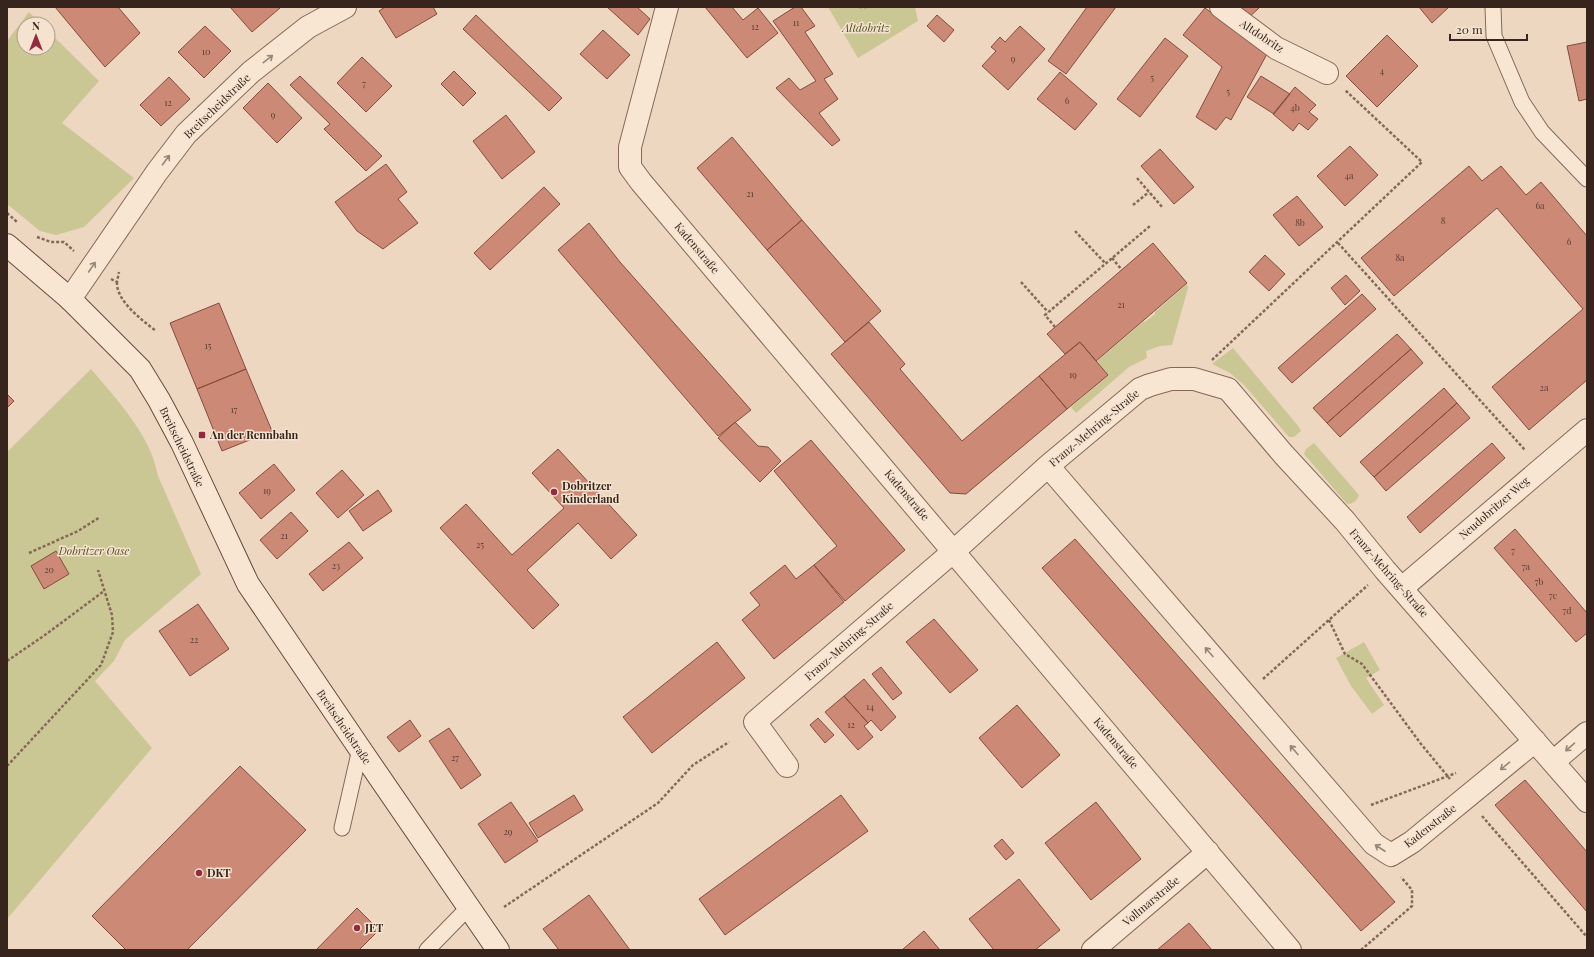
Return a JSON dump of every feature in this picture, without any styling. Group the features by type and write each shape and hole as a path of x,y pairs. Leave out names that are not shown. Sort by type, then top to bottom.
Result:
{"street":[{"name":"Breitscheidstraße","path":"345,7 308,27 251,72 186,134 157,172 70,299 140,369 159,400 182,444 248,584 498,950"},
{"name":"Kadenstraße","path":"667,7 630,147 630,166 641,182 1290,950"},
{"name":"Altdobritz","path":"1221,7 1276,48 1327,73"},
{"path":"7,245 70,299"},
{"name":"Franz-Mehring-Straße","path":"787,766 755,722 954,551 1048,466 1140,389 1150,384 1171,379 1194,378 1228,389 1284,455 1345,521 1385,570 1587,801"},
{"name":"Neudobritzer Weg","path":"1402,588 1587,430"},
{"path":"1048,466 1374,844 1391,855"},
{"path":"1553,762 1587,733"},
{"name":"Kadenstraße","path":"1391,855 1412,842 1535,741"},
{"name":"Vollmarstraße","path":"1093,950 1208,852"}],"lane":[{"path":"1493,7 1494,36 1522,102 1542,132 1587,179"},
{"path":"342,828 360,750"},
{"path":"427,950 468,908"}],"path":[{"path":"859,7 868,7"},
{"path":"1194,378 1422,162 1327,73"},
{"path":"1137,178 1162,208"},
{"path":"1133,205 1149,192"},
{"path":"1055,327 1045,315 1150,226"},
{"path":"1075,231 1105,263"},
{"path":"1338,243 1541,468"},
{"path":"1112,258 1122,270"},
{"path":"116,282 116,288 120,296 136,315 156,331"},
{"path":"1021,282 1048,312"},
{"path":"30,553 78,531 100,517"},
{"path":"7,766 101,665 113,632 112,615 98,570"},
{"path":"1246,694 1385,570"},
{"path":"7,661 104,591"},
{"path":"1329,620 1345,654 1362,664 1421,744 1587,937"},
{"path":"504,907 658,803 693,765 729,742"},
{"path":"1348,814 1447,775 1462,771"},
{"path":"1362,950 1412,906 1412,890 1396,871 1391,855"}],"green space":[{"name":"Altdobritz","path":"828,7 915,7 918,21 858,58"},
{"path":"29,12 33,16 26,16"},
{"path":"16,29 16,56 56,56 56,39 99,81 62,123 134,178 84,227 56,235 40,231 7,204 7,41"},
{"path":"1187,284 1188,288 1172,345 1160,346 1146,351 1147,358 1129,367 1076,413 1071,407 1108,375 1097,361 1144,321 1145,322 1155,314 1155,312"},
{"path":"1233,348 1299,427 1301,431 1294,437 1289,437 1244,385 1230,373 1212,364"},
{"name":"Dobritzer Oase","path":"91,369 122,406 141,432 154,461 158,476 201,574 125,640 114,661 95,681 152,748 7,919 7,452"},
{"path":"1314,443 1359,495 1354,502 1347,504 1304,454 1306,449"},
{"path":"1364,642 1380,670 1366,678 1384,705 1372,714 1351,686 1336,658"}],"building":[{"path":"55,7 118,7 140,33 105,67"},
{"path":"230,7 279,7 280,8 252,32"},
{"path":"385,7 433,7 437,14 396,38 379,11"},
{"path":"607,7 637,7 650,19 638,35"},
{"path":"705,7 732,7 743,20 758,8 778,33 747,58"},
{"path":"795,7 801,7 815,26 805,32 833,74 824,79 838,99 819,113 840,140 832,146 776,88 789,78 800,90 816,81 773,21"},
{"path":"1087,7 1116,7 1066,74 1048,61"},
{"path":"1233,7 1260,7 1246,20"},
{"path":"1419,7 1449,7 1432,23"},
{"path":"1205,8 1267,54 1231,120 1226,117 1216,130 1196,117 1222,67 1183,35"},
{"path":"476,15 562,98 549,111 463,29"},
{"path":"937,15 954,30 944,42 927,26"},
{"path":"205,26 231,51 204,78 178,52"},
{"path":"1020,26 1045,49 1008,90 982,66 996,51 991,47 1000,37 1005,42"},
{"path":"603,30 630,55 607,79 580,54"},
{"path":"1387,35 1418,66 1377,107 1346,76"},
{"path":"1165,38 1188,56 1140,117 1117,99"},
{"path":"1587,42 1587,99 1579,101 1567,46"},
{"path":"362,57 392,86 366,112 337,83"},
{"path":"454,71 476,93 463,106 441,84"},
{"path":"1060,72 1097,104 1075,130 1037,99"},
{"path":"300,76 382,156 366,171 324,129 330,124 290,85"},
{"path":"1261,76 1290,94 1274,114 1247,97"},
{"path":"169,77 190,99 161,126 140,105"},
{"path":"268,83 302,118 277,143 243,108"},
{"path":"1295,87 1316,105 1309,112 1318,119 1308,130 1299,123 1293,131 1273,114"},
{"path":"506,115 535,152 502,179 473,141"},
{"path":"732,137 802,220 767,250 697,168"},
{"path":"1350,146 1378,175 1345,206 1317,176"},
{"path":"1160,149 1194,187 1174,204 1141,166"},
{"path":"386,164 407,192 398,199 418,223 383,249 357,231 335,202"},
{"path":"1469,166 1482,181 1501,166 1526,195 1541,182 1587,236 1587,380 1529,430 1492,387 1583,309 1497,208 1394,296 1361,258"},
{"path":"544,187 560,204 490,270 474,253"},
{"path":"1297,196 1323,227 1299,246 1273,215"},
{"path":"802,220 881,311 845,342 767,250"},
{"path":"589,223 620,262 751,410 718,436 558,250"},
{"path":"1153,243 1187,283 1096,361 1080,342 1065,354 1047,334"},
{"path":"1265,255 1285,274 1269,291 1249,272"},
{"path":"1346,275 1360,291 1345,305 1331,288"},
{"path":"1362,294 1376,309 1292,383 1278,368"},
{"path":"219,303 246,369 197,389 170,323"},
{"path":"869,322 905,364 900,369 962,441 1039,376 1067,409 966,494 950,493 831,354"},
{"path":"1397,334 1411,349 1327,423 1313,408"},
{"path":"1080,342 1108,375 1067,409 1039,376"},
{"path":"1411,349 1423,363 1340,437 1327,423"},
{"path":"246,369 272,431 222,451 197,389"},
{"path":"1444,388 1457,403 1374,477 1360,462"},
{"path":"7,394 14,401 7,408"},
{"path":"1457,403 1470,418 1386,491 1374,477"},
{"path":"735,422 758,446 768,447 781,461 760,482 718,438"},
{"path":"811,440 905,550 845,601 814,565 837,546 774,471"},
{"path":"1492,443 1505,458 1420,533 1407,517"},
{"path":"558,449 637,535 611,559 578,523 527,570 559,605 533,629 440,528 466,504 512,555 564,508 532,473"},
{"path":"274,464 295,490 261,519 239,493"},
{"path":"342,470 364,495 338,518 316,493"},
{"path":"378,490 392,511 363,531 349,511"},
{"path":"291,512 308,531 277,559 260,540"},
{"path":"1515,529 1587,613 1587,633 1576,642 1494,548"},
{"path":"1075,539 1395,902 1361,931 1042,568"},
{"path":"349,542 363,558 323,591 309,574"},
{"path":"56,551 69,574 44,589 31,566"},
{"path":"785,565 796,579 814,565 844,602 774,659 742,620 760,605 750,593"},
{"path":"198,604 229,649 190,676 159,631"},
{"path":"934,619 978,670 950,693 906,642"},
{"path":"717,642 745,678 652,753 623,717"},
{"path":"881,667 902,693 893,700 872,674"},
{"path":"864,679 896,717 881,731 871,720 868,723 844,696"},
{"path":"844,696 868,723 864,726 873,737 858,750 825,712"},
{"path":"1017,705 1060,755 1022,788 979,738"},
{"path":"818,718 834,735 825,743 810,725"},
{"path":"410,720 421,736 399,752 387,737"},
{"path":"449,728 481,775 461,789 429,741"},
{"name":"DKT","path":"240,766 306,830 187,950 126,950 92,916"},
{"path":"1525,780 1587,852 1587,912 1495,805"},
{"path":"574,795 583,810 538,838 529,823"},
{"path":"841,795 868,831 725,935 699,899"},
{"path":"511,802 538,841 505,863 478,824"},
{"path":"1096,802 1141,859 1091,900 1045,843"},
{"path":"1002,839 1014,853 1006,860 994,846"},
{"path":"1019,879 1060,930 1035,950 994,950 969,919"},
{"path":"589,895 630,950 559,950 543,929"},
{"name":"JET","path":"357,908 379,930 359,950 316,950"},
{"path":"1189,923 1212,950 1157,950"},
{"path":"924,931 940,950 902,950"}],"place":[{"name":"An der Rennbahn","path":"202,435"},
{"name":"Dobritzer Kinderland","path":"554,492"},
{"name":"DKT","path":"199,873"},
{"name":"JET","path":"357,928"}]}
